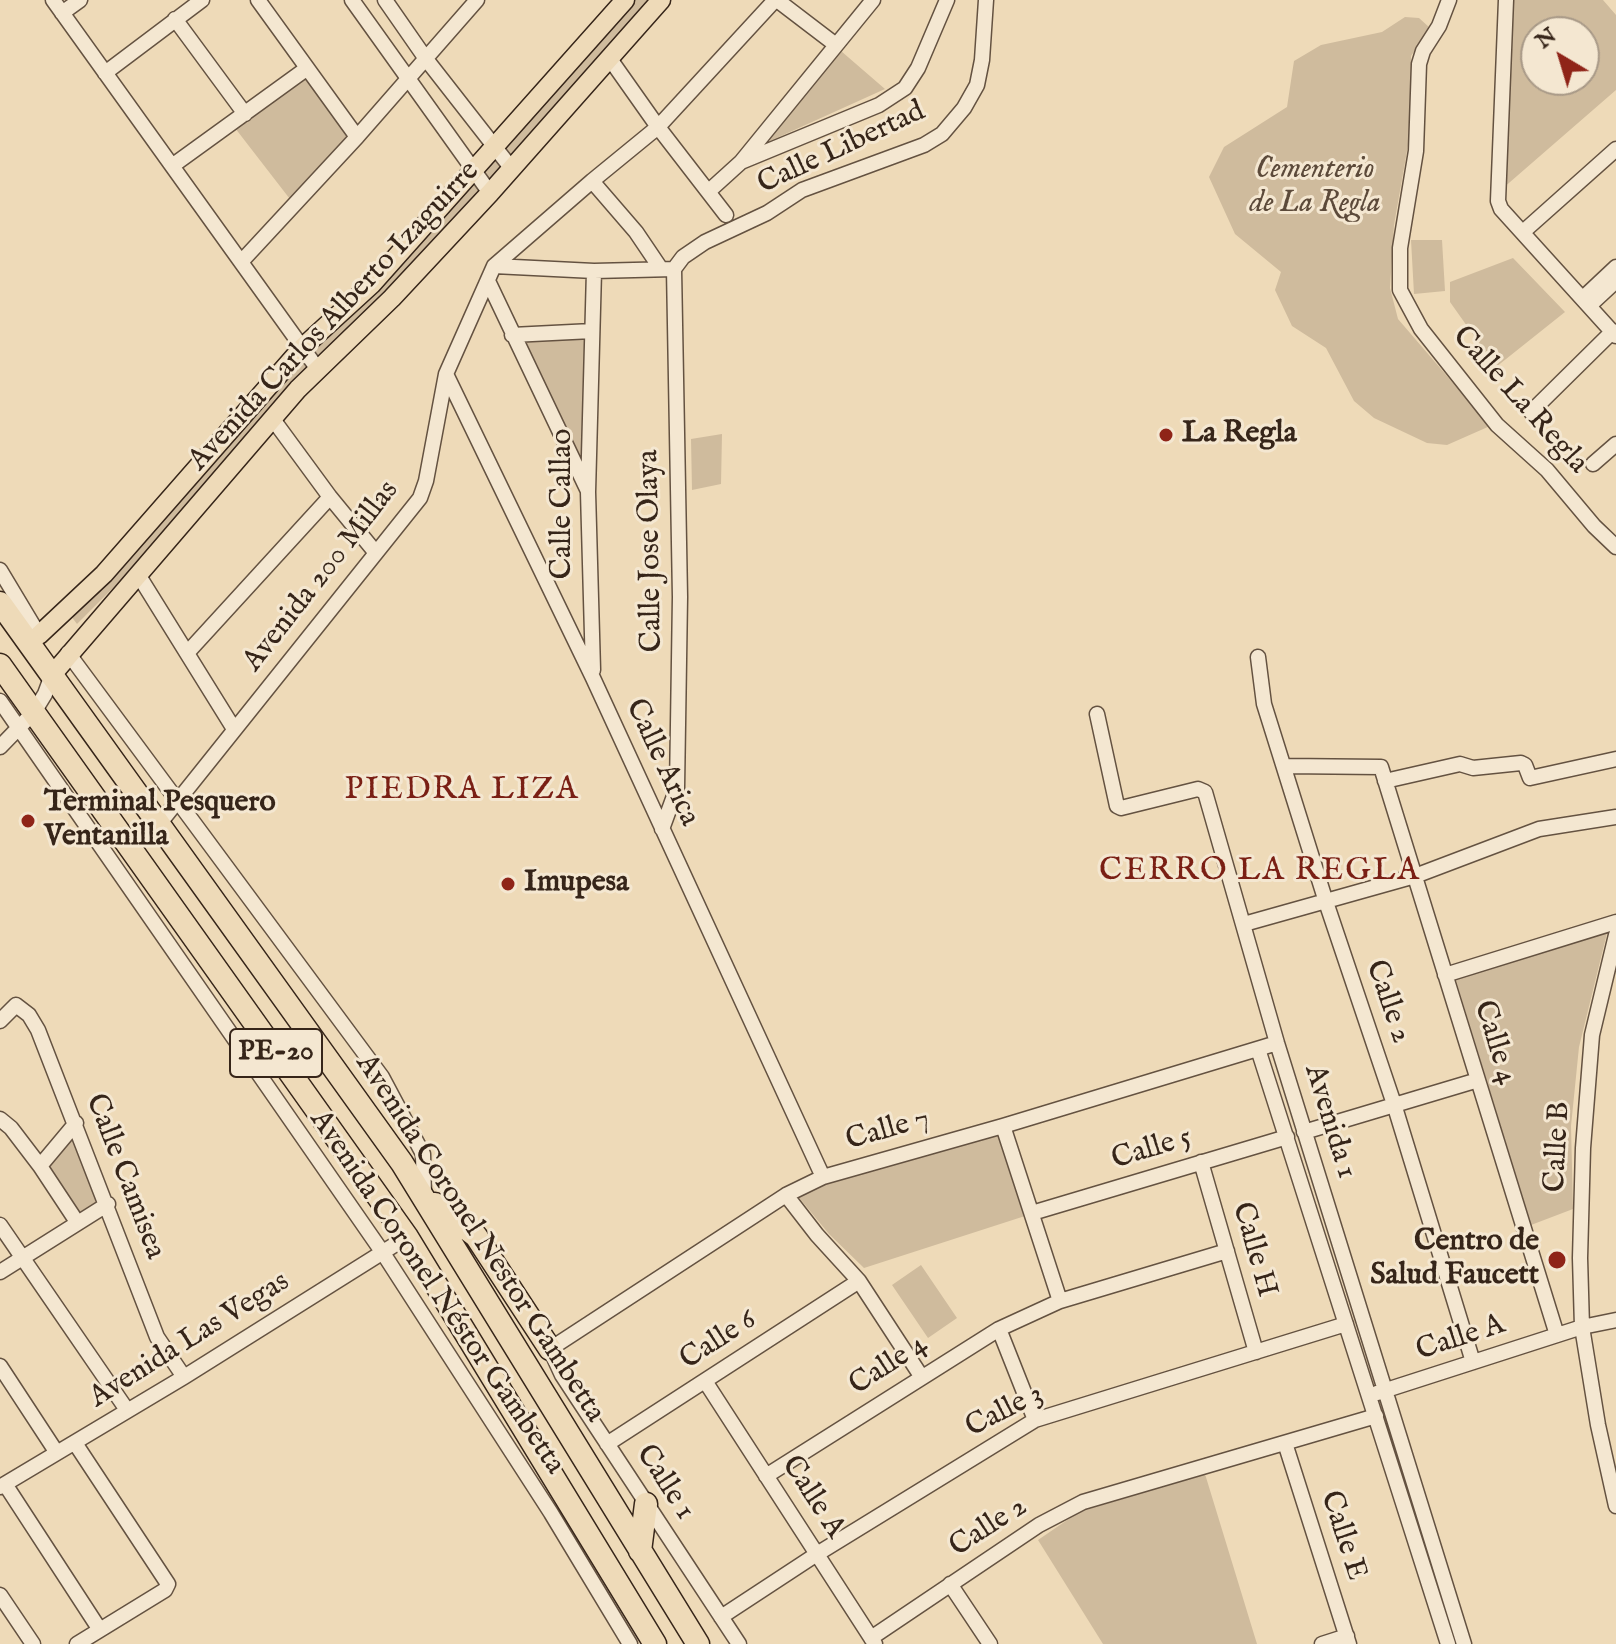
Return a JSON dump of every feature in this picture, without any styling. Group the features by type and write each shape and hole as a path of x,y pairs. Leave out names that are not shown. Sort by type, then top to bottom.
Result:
{"highway":[{"name":"Avenida Coronel Nestor Gambetta","path":"0,603 424,1196 698,1644"},
{"path":"39,635 52,675"},
{"name":"Avenida Coronel Nestor Gambetta","path":"0,665 6,703 27,720 407,1237 655,1644"},
{"path":"424,1196 476,1236 550,1349"},
{"path":"640,1551 646,1504"}],"main road":[{"name":"Avenida Carlos Alberto Izaguirre","path":"39,635 104,574 302,348 372,284 625,0"},
{"name":"Avenida Carlos Alberto Izaguirre","path":"52,675 317,368 392,298 512,169 661,0"}],"street":[{"path":"53,0 317,368"},
{"path":"62,13 80,0"},
{"path":"105,73 202,0"},
{"path":"258,0 357,137"},
{"path":"352,0 490,193"},
{"path":"385,0 426,59 512,169"},
{"path":"241,262 357,137 477,0"},
{"path":"776,0 836,45"},
{"name":"Avenida 200 Millas","path":"160,823 411,511 423,490 446,374 494,266 658,127 776,0"},
{"path":"709,191 741,162 873,0"},
{"path":"741,162 879,105 905,88 918,68 947,0"},
{"name":"Calle Libertad","path":"667,269 705,242 767,213 802,190 924,145 942,134 964,108 977,85 986,0"},
{"name":"Calle La Regla","path":"1449,0 1419,64 1416,151 1400,248 1400,290 1421,329 1497,425 1547,470 1616,547"},
{"path":"1506,0 1498,201 1501,209 1614,333 1531,412"},
{"path":"175,19 245,114"},
{"path":"610,59 726,215"},
{"path":"172,166 306,69"},
{"path":"1523,232 1616,149"},
{"path":"592,181 667,269"},
{"path":"494,266 594,271 667,269"},
{"path":"1586,301 1616,267"},
{"name":"Calle Jose Olaya","path":"662,829 677,788 680,597 667,269"},
{"name":"Calle Callao","path":"593,678 588,492 594,271"},
{"path":"488,281 588,492"},
{"path":"1586,301 1616,281"},
{"path":"512,335 592,331"},
{"name":"Calle Arica","path":"446,374 593,678 823,1177"},
{"path":"272,418 376,553"},
{"path":"1593,464 1616,444"},
{"path":"188,652 330,497"},
{"path":"0,570 39,635"},
{"path":"139,576 234,729"},
{"path":"575,640 592,635"},
{"path":"68,653 382,1077 423,1154 424,1196"},
{"name":"Calle 2","path":"1258,657 1264,704 1394,1104 1473,1362"},
{"path":"0,747 27,720 45,694 52,675"},
{"name":"Avenida 1","path":"1097,714 1117,806 1121,808 1198,789 1205,792 1304,1132 1464,1644"},
{"name":"Avenida Coronel Néstor Gambetta","path":"27,720 383,1253 551,1513 630,1644"},
{"path":"1285,766 1383,774 1460,764 1473,768 1521,763 1525,765 1530,778 1616,759"},
{"name":"Calle 4","path":"1383,774 1557,1335"},
{"path":"646,793 659,796 677,788"},
{"path":"1244,924 1415,876 1539,829 1616,817"},
{"path":"1445,975 1616,922"},
{"name":"Calle B","path":"1616,935 1592,1035 1583,1148 1580,1258 1582,1327 1598,1425 1616,1506"},
{"name":"Calle Camisea","path":"0,1021 16,1005 21,1007 38,1030 157,1337 184,1377"},
{"name":"Calle 7","path":"550,1349 786,1195 823,1177 1277,1043"},
{"name":"Avenida 1","path":"1258,1049 1448,1644"},
{"path":"1304,1132 1478,1080"},
{"path":"0,1119 11,1128 40,1166 77,1222"},
{"path":"40,1166 76,1123"},
{"path":"1003,1126 1060,1301"},
{"name":"Calle 5","path":"1032,1213 1287,1137"},
{"name":"Calle H","path":"1201,1162 1256,1352"},
{"path":"786,1195 859,1281 921,1376"},
{"path":"0,1272 108,1204"},
{"path":"0,1225 127,1410"},
{"name":"Avenida Las Vegas","path":"2,1486 184,1377 407,1237"},
{"name":"Calle 4","path":"766,1476 999,1329 1060,1301 1227,1251"},
{"name":"Calle 6","path":"607,1444 859,1281"},
{"name":"Calle A","path":"1369,1396 1582,1327 1616,1320"},
{"name":"Calle 3","path":"721,1617 1035,1420 1346,1324"},
{"path":"999,1329 1035,1420"},
{"name":"Calle 1","path":"550,1349 562,1375 739,1644"},
{"path":"0,1366 57,1453"},
{"name":"Calle A","path":"705,1381 873,1641"},
{"path":"0,1394 13,1385"},
{"name":"Calle 2","path":"873,1641 950,1584 1039,1525 1083,1502 1376,1416"},
{"path":"75,1443 168,1584 165,1590 77,1644"},
{"name":"Calle E","path":"1285,1443 1348,1640"},
{"path":"2,1486 100,1630"},
{"path":"950,1584 990,1644"},
{"path":"0,1595 33,1644"},
{"path":"1322,1644 1348,1640"}],"green space":[{"path":"635,0 648,0 499,172 77,624 71,616 113,578 291,370 467,190"},
{"path":"1511,0 1603,0 1616,15 1616,90 1502,189"},
{"name":"Cementerio de La Regla","path":"1405,17 1419,18 1430,28 1411,56 1411,128 1394,225 1390,288 1398,319 1490,426 1447,445 1427,443 1374,418 1354,401 1326,348 1292,326 1275,290 1281,272 1235,234 1209,177 1224,147 1287,107 1294,61 1321,45 1382,32"},
{"path":"841,51 885,89 770,141 770,133"},
{"path":"308,76 350,137 293,203 235,128"},
{"path":"1411,240 1442,240 1445,291 1414,294"},
{"path":"1513,258 1565,312 1496,367 1450,302 1450,282"},
{"path":"581,337 587,341 583,458 580,461 522,338"},
{"path":"722,434 721,484 692,490 691,439"},
{"path":"1608,929 1579,1047 1571,1126 1573,1209 1531,1225 1455,977"},
{"path":"997,1130 1025,1216 864,1268 829,1234 796,1194"},
{"path":"73,1134 99,1199 97,1204 77,1213 43,1163"},
{"path":"921,1265 957,1318 928,1338 892,1285"},
{"path":"1205,1474 1257,1644 1103,1644 1038,1540 1079,1512"}],"place":[{"name":"La Regla","path":"1166,435"},
{"name":"Terminal Pesquero Ventanilla","path":"28,821"},
{"name":"Imupesa","path":"508,884"},
{"name":"Centro de Salud Faucett","path":"1557,1260"}],"district":[{"name":"PIEDRA LIZA","path":"462,791"},
{"name":"CERRO LA REGLA","path":"1260,872"}]}
